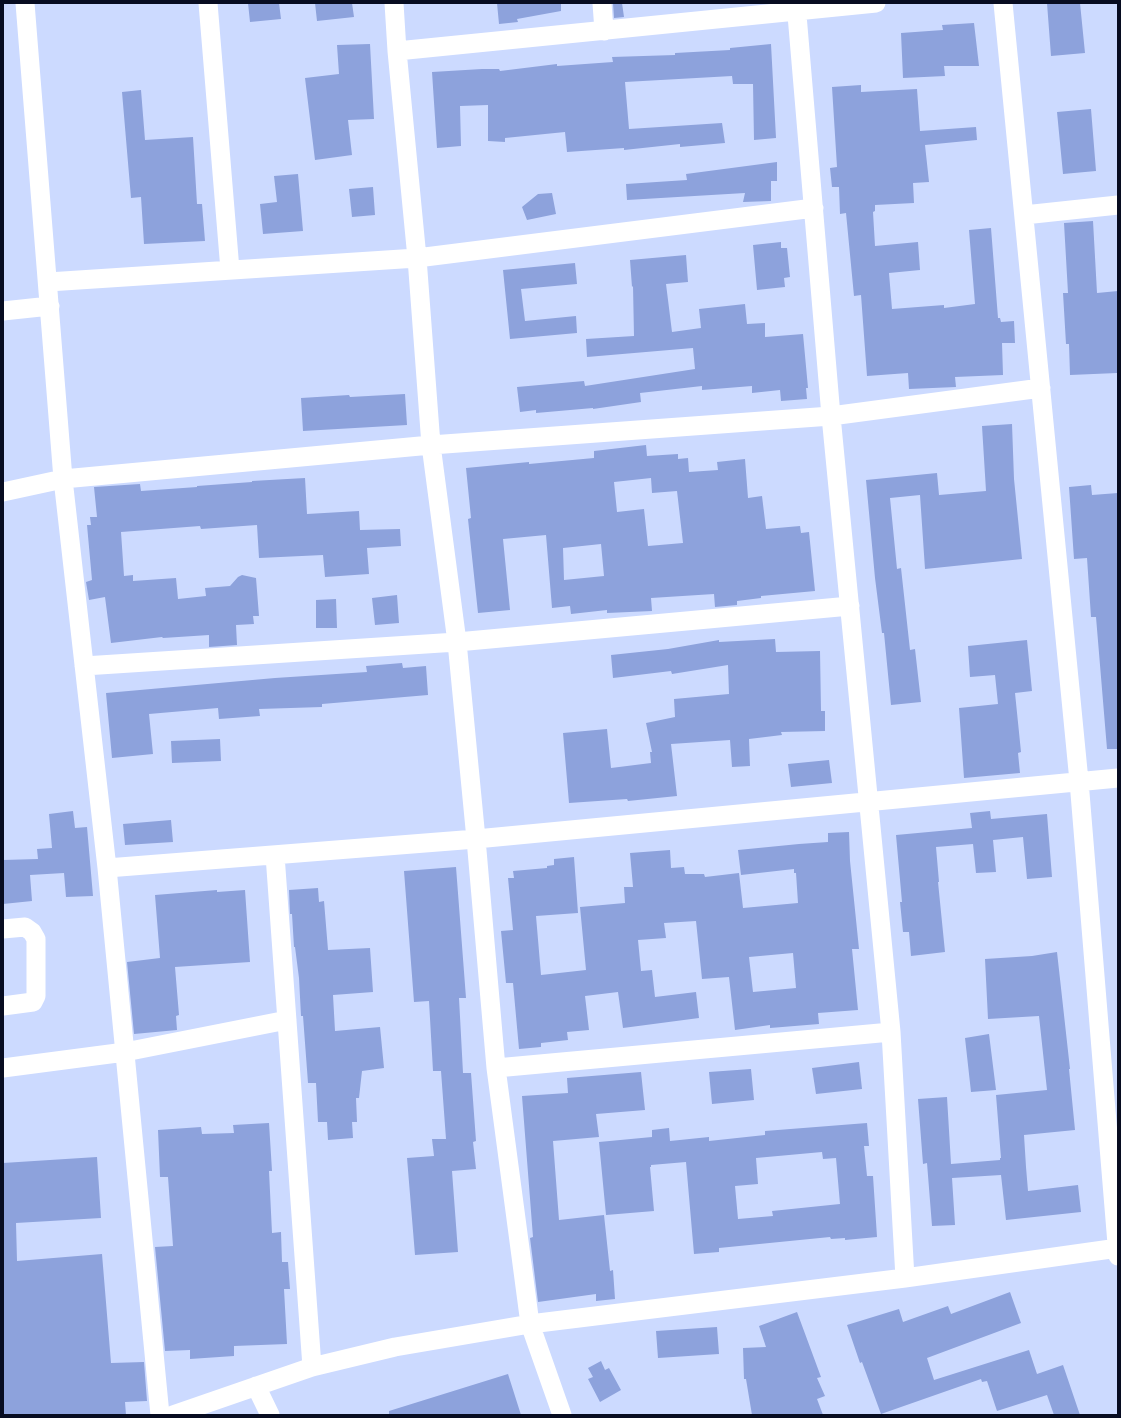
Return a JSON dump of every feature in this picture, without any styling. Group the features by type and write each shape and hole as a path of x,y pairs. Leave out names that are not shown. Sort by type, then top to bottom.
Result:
{"street":[{"path":"25,3 63,479 106,868 160,1415"},
{"path":"208,3 230,270"},
{"path":"394,3 397,51 417,258 431,446 456,642 476,839 496,1068 530,1324 562,1415"},
{"path":"602,3 604,30"},
{"path":"397,51 604,30 796,7 876,3"},
{"path":"173,1415 312,1366 395,1347 530,1324 1117,1251 1080,782 1003,3"},
{"path":"796,7 831,416 891,1032 905,1278"},
{"path":"1024,215 1118,205"},
{"path":"48,282 417,258 814,208"},
{"path":"3,311 50,306"},
{"path":"3,492 63,479 431,446 831,416 1041,388"},
{"path":"84,666 456,642 850,606"},
{"path":"106,868 476,839 1118,778"},
{"path":"275,855 312,1366"},
{"path":"3,930 25,927 32,932 36,939 36,996 33,1002 3,1006"},
{"path":"3,1068 125,1052 287,1020"},
{"path":"496,1068 891,1032"},
{"path":"256,1386 270,1415"}],"building":[{"path":"248,3 279,3 281,19 250,22"},
{"path":"315,3 352,3 354,17 317,21"},
{"path":"497,3 561,3 561,11 517,19 518,22 499,24"},
{"path":"613,3 622,3 624,17 614,18"},
{"path":"1047,3 1080,3 1085,53 1051,56"},
{"path":"974,23 979,66 944,66 945,76 903,78 901,33 943,30 942,25"},
{"path":"370,44 374,119 348,120 352,155 315,160 305,78 339,74 337,45"},
{"path":"771,44 776,138 754,140 753,84 733,84 732,76 625,82 629,129 722,123 725,143 680,147 680,144 624,150 624,148 567,152 565,132 505,138 505,142 488,141 488,105 460,106 461,146 437,148 432,72 482,69 499,69 500,71 557,64 557,66 613,62 612,57 675,55 675,53 730,50 730,48"},
{"path":"861,85 861,92 917,89 920,131 976,127 977,140 925,145 929,182 913,183 914,203 875,205 875,211 873,212 875,246 918,242 920,270 889,273 892,309 944,305 944,308 975,304 969,230 991,228 998,318 1000,318 1001,322 1014,321 1015,343 1002,343 1003,375 955,377 956,387 909,389 908,373 867,376 861,295 854,296 846,213 840,214 839,187 832,187 830,168 837,167 832,87"},
{"path":"141,90 145,140 193,137 197,204 202,204 205,241 144,244 141,197 131,198 122,92"},
{"path":"1091,109 1096,171 1063,174 1057,112"},
{"path":"777,162 777,181 771,181 771,201 743,202 745,193 627,200 626,184 687,180 686,174"},
{"path":"298,174 303,231 263,234 260,204 277,202 274,176"},
{"path":"373,187 375,215 352,217 349,189"},
{"path":"552,193 556,214 527,220 522,207 538,194"},
{"path":"1093,221 1097,293 1118,291 1117,373 1070,375 1069,344 1066,344 1063,293 1068,293 1064,223"},
{"path":"781,242 781,248 787,248 790,277 784,278 785,287 757,290 753,245"},
{"path":"686,255 688,282 666,284 672,332 701,328 699,309 745,304 747,324 765,323 765,337 803,334 808,388 806,388 807,399 781,401 780,390 752,393 752,386 702,390 702,386 640,393 641,402 593,409 536,413 536,410 520,412 517,387 584,381 585,386 695,369 693,348 587,357 586,339 634,336 633,286 632,287 630,260"},
{"path":"575,263 577,284 521,289 525,321 576,316 577,333 510,339 503,270"},
{"path":"405,394 407,425 303,431 301,398"},
{"path":"1012,424 1014,479 1022,559 925,569 920,495 890,498 897,569 901,568 910,650 915,649 921,702 891,705 884,633 882,633 875,578 866,480 937,473 939,495 986,491 982,426"},
{"path":"646,445 647,456 678,454 678,459 688,458 689,472 718,470 717,462 745,459 748,498 762,496 766,529 800,526 801,533 809,532 815,591 761,596 761,598 737,601 737,605 715,607 714,594 651,598 652,611 607,613 607,610 571,614 570,606 552,608 546,535 503,539 510,610 478,613 468,519 471,518 466,468 594,458 594,451","holes":["651,478 652,493 677,491 683,543 648,546 644,509 617,512 614,482","601,544 604,576 564,580 563,548"]},
{"path":"305,478 307,514 359,511 360,530 400,529 401,546 367,548 369,574 325,577 323,555 259,558 257,525 201,529 200,526 121,532 124,576 133,575 133,581 176,578 178,599 206,596 205,588 230,586 238,577 242,575 256,578 259,616 253,616 254,624 236,625 237,645 209,647 209,635 162,637 111,643 105,597 89,600 86,582 92,580 87,525 91,525 90,517 97,517 94,487 140,484 141,491"},
{"path":"1091,485 1092,495 1118,493 1118,749 1107,749 1096,617 1091,617 1087,558 1074,559 1069,487"},
{"path":"397,595 399,623 375,625 372,598"},
{"path":"336,599 337,628 316,628 316,600"},
{"path":"775,639 776,652 820,651 821,711 825,711 825,731 781,732 782,735 749,739 750,766 732,767 730,740 671,744 677,796 628,801 627,799 569,803 563,733 607,729 611,768 651,763 650,752 652,752 646,723 675,717 674,699 729,694 728,665 672,674 671,671 613,678 611,655 668,649 719,640 719,642"},
{"path":"1027,640 1032,691 1015,693 1021,752 1018,753 1020,773 964,778 959,708 998,704 995,675 970,677 968,646"},
{"path":"402,663 403,668 426,666 428,695 322,704 322,707 259,709 260,716 219,719 218,708 149,714 153,754 112,758 106,693 275,678 367,672 366,666"},
{"path":"220,739 221,761 172,763 171,741"},
{"path":"829,760 832,783 791,787 788,764"},
{"path":"73,811 75,828 87,827 93,896 66,897 64,873 30,875 32,901 3,904 3,860 38,859 37,849 52,848 49,814"},
{"path":"990,811 991,819 1047,814 1052,877 1027,879 1023,837 993,840 996,872 976,873 973,844 936,847 945,952 911,956 909,932 903,932 896,835 972,828 970,813"},
{"path":"171,820 173,842 125,845 123,824"},
{"path":"849,832 850,861 859,949 852,949 858,1010 818,1013 819,1024 770,1028 770,1025 735,1030 729,977 702,979 696,921 664,923 666,938 638,940 641,971 652,970 655,997 696,992 699,1018 623,1028 618,992 585,996 589,1030 567,1032 568,1040 541,1043 541,1047 519,1049 513,983 506,983 501,931 513,930 508,878 514,878 513,871 547,868 547,866 554,865 554,859 574,857 578,913 536,916 541,975 586,970 580,907 625,903 624,887 633,887 630,853 670,850 671,868 684,867 685,874 704,874 705,877 739,873 743,908 798,903 796,873 794,873 794,869 741,875 738,850 828,842 828,833","holes":["793,953 796,988 753,992 749,957"]},
{"path":"456,867 466,998 459,998 463,1073 471,1073 476,1141 473,1142 476,1169 452,1171 458,1252 415,1255 407,1158 434,1156 432,1139 446,1139 441,1071 433,1071 429,1001 414,1002 404,871"},
{"path":"318,888 319,902 324,901 328,950 370,948 373,992 333,995 335,1031 380,1027 384,1068 362,1071 359,1098 356,1098 357,1122 352,1122 353,1138 328,1140 327,1122 318,1122 316,1083 308,1083 303,1016 301,1016 299,978 294,947 292,914 290,914 289,890"},
{"path":"217,890 217,892 245,890 250,962 175,967 179,1015 176,1016 177,1030 134,1034 127,962 160,958 155,895"},
{"path":"1057,952 1075,1130 1024,1135 1028,1191 1078,1185 1081,1212 1006,1220 1001,1175 952,1178 955,1225 932,1226 927,1163 923,1164 918,1099 947,1097 951,1164 1000,1160 996,1095 1047,1090 1039,1016 988,1019 985,959 1032,956"},
{"path":"989,1034 996,1090 971,1092 965,1038"},
{"path":"859,1062 862,1089 816,1094 812,1068"},
{"path":"751,1069 754,1100 712,1104 709,1072"},
{"path":"641,1072 645,1110 596,1114 599,1137 553,1141 559,1220 604,1215 610,1271 613,1270 615,1299 596,1301 596,1294 538,1302 530,1238 533,1237 522,1096 568,1093 567,1078"},
{"path":"269,1123 272,1171 269,1171 272,1233 281,1232 282,1262 288,1262 290,1289 284,1289 287,1344 234,1346 234,1356 190,1359 190,1350 165,1351 155,1247 173,1246 168,1177 160,1177 158,1130 201,1127 202,1134 234,1133 233,1125"},
{"path":"867,1123 869,1146 864,1146 867,1176 873,1176 877,1237 845,1240 845,1238 831,1239 830,1237 719,1248 719,1252 694,1254 686,1162 651,1165 654,1211 606,1215 599,1142 652,1137 652,1130 669,1128 670,1141 709,1137 709,1141 765,1135 765,1131","holes":["822,1152 823,1159 836,1158 840,1204 772,1211 773,1216 738,1219 735,1186 758,1184 756,1158"]},
{"path":"97,1157 101,1218 16,1223 17,1261 102,1254 111,1363 144,1362 147,1401 125,1402 126,1415 3,1415 3,1163"},
{"path":"1010,1292 1021,1323 927,1358 934,1380 1029,1350 1037,1374 1063,1365 1080,1415 1054,1415 1047,1395 997,1411 987,1381 982,1382 981,1379 881,1414 862,1362 860,1363 847,1325 899,1309 903,1322 948,1306 951,1314"},
{"path":"797,1312 821,1377 817,1378 825,1396 817,1399 823,1415 752,1415 746,1379 744,1379 743,1348 766,1347 759,1326"},
{"path":"717,1327 719,1354 658,1358 656,1331"},
{"path":"601,1361 605,1370 609,1368 621,1390 600,1402 588,1379 593,1377 588,1368"},
{"path":"508,1374 521,1415 389,1415 389,1411"}]}
